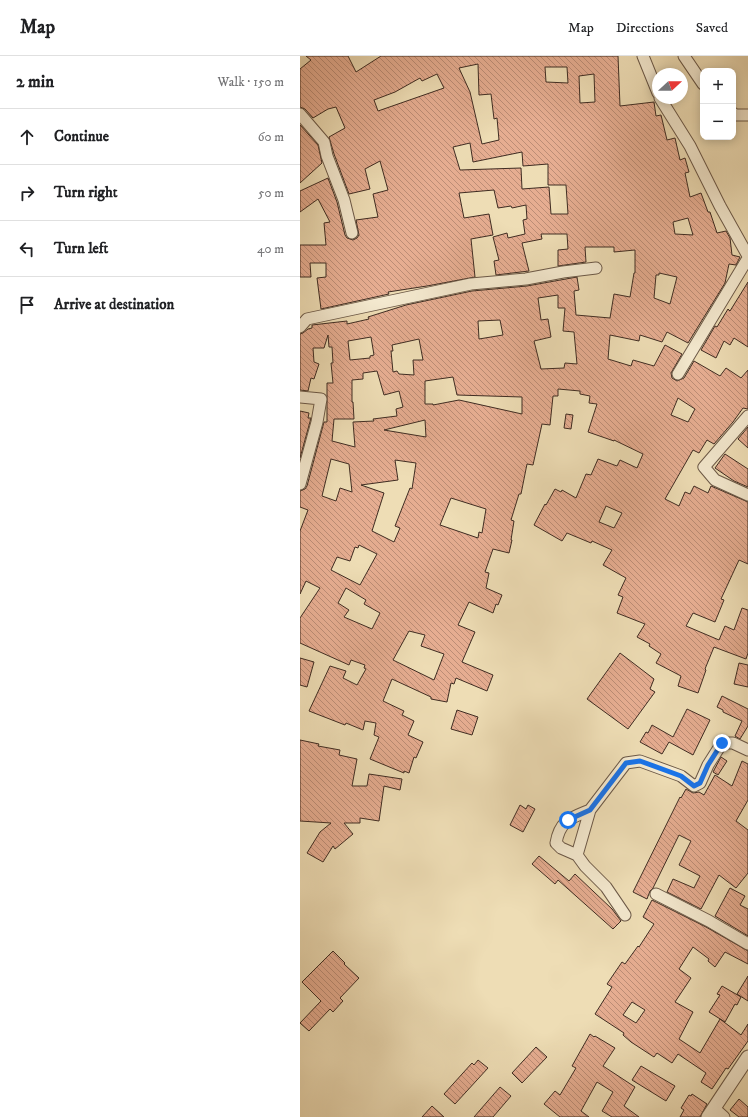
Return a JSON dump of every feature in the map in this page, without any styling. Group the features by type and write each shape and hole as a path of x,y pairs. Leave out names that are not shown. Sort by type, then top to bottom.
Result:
{"street":[{"path":"643,56 652,78"},
{"path":"684,56 700,80"},
{"path":"664,104 690,146 748,257 678,374"},
{"path":"300,114 324,142 327,156 344,200 352,233"},
{"path":"736,115 748,115"},
{"path":"300,327 307,319 471,284 526,279 596,268"},
{"path":"300,397 321,399 317,422 300,484"},
{"path":"748,416 704,467 715,480 748,494"},
{"path":"577,855 590,810 626,763 640,761 681,776 696,786 700,783 708,765 722,743 733,743 748,750"},
{"path":"590,810 568,820 561,826 557,834 556,844 577,855 585,866 606,887 625,915"},
{"path":"656,894 710,921 748,944"},
{"path":"724,1117 711,1113 748,1057"}],"building":[{"path":"306,56 348,56 356,72 381,56 618,56 620,106 652,102 652,104 654,104 656,116 661,115 667,140 675,138 680,160 685,158 689,172 685,173 690,197 701,193 708,212 710,212 717,233 726,231 730,238 732,255 740,257 736,265 729,264 725,283 688,343 667,332 662,342 640,335 639,341 610,335 608,359 631,366 633,360 654,366 665,345 682,354 671,373 672,378 677,381 684,378 694,361 720,376 726,368 741,378 748,370 748,409 743,408 714,444 707,440 699,453 693,450 665,499 679,506 685,492 690,494 694,486 708,493 711,486 748,502 748,564 739,560 721,599 724,600 715,622 693,613 686,626 719,640 725,626 734,630 742,608 748,610 748,653 746,659 714,647 705,669 706,670 698,693 678,686 681,676 656,663 661,654 649,646 650,644 637,637 645,624 617,613 623,597 618,595 626,578 603,565 612,550 592,541 591,543 567,533 562,541 534,525 555,489 561,492 562,490 576,498 586,474 591,475 598,459 617,466 620,460 637,468 643,454 614,440 588,432 597,404 589,403 590,396 580,394 580,391 558,389 558,396 553,396 550,425 542,424 533,465 527,464 521,494 519,494 511,520 514,521 509,553 493,549 485,572 489,573 486,588 502,595 498,605 496,604 493,613 469,602 458,625 475,632 462,662 493,675 487,691 456,678 454,684 451,683 447,702 431,699 431,697 392,679 383,701 404,711 402,715 414,721 408,735 423,742 416,758 414,757 409,773 404,771 404,773 370,759 379,737 374,735 376,723 365,721 363,730 346,723 345,725 309,711 330,666 346,671 343,678 357,685 366,669 364,668 365,665 351,660 349,665 300,643 300,618 320,588 306,581 300,594 300,531 308,510 300,507 300,491 305,489 307,486 324,422 327,422 327,383 333,383 331,363 333,363 332,347 329,347 328,335 324,348 313,348 314,362 319,364 314,379 311,378 308,391 300,390 300,334 312,328 312,325 347,321 347,324 369,319 368,317 406,305 472,291 527,286 577,277 579,290 574,291 576,315 610,318 614,294 630,297 635,273 635,250 614,252 614,247 585,247 586,262 558,266 558,250 568,249 567,234 541,234 542,239 522,243 529,271 496,275 494,261 499,260 493,237 507,233 508,238 525,234 523,220 527,219 526,205 512,208 511,206 498,208 494,190 459,193 464,218 489,214 493,235 471,239 475,277 388,292 389,294 321,309 317,278 326,277 326,263 310,263 311,277 300,277 300,245 326,245 324,223 330,222 318,199 300,212 300,191 328,178 337,202 345,235 347,238 353,240 359,235 356,220 378,217 373,194 388,190 380,161 365,169 370,189 349,194 329,137 345,128 336,107 328,109 313,118 305,109 300,107 300,69 311,60","holes":["478,64 479,95 491,94 494,119 497,118 499,140 482,144 470,92 459,68","545,67 567,67 568,83 546,82","437,74 444,88 378,111 374,100 395,92 420,78 422,81","594,74 595,102 580,103 579,76","470,143 473,162 522,152 523,166 548,164 548,185 566,185 568,214 551,214 549,187 522,189 521,168 460,170 453,147","688,218 693,235 675,234 673,222","659,273 677,277 670,304 654,298 656,275 659,275","558,295 558,308 565,308 563,331 574,332 577,364 565,363 564,368 541,369 534,341 551,337 548,319 541,320 538,298","500,320 503,335 479,339 478,321","371,337 374,355 370,356 370,358 350,360 348,341","419,339 423,360 413,360 414,375 399,374 397,371 393,372 391,351 393,351 392,345","377,371 384,395 399,391 403,407 396,409 397,416 373,419 374,421 353,422 355,447 332,441 334,419 354,419 352,380 363,379 363,373","453,377 457,395 522,397 522,414 459,400 433,405 425,404 425,381","678,398 695,409 688,422 671,415","425,420 426,437 384,430","331,459 349,464 352,492 340,488 336,501 322,496","395,460 416,463 412,489 410,488 395,526 400,528 394,542 372,531 384,493 361,485 398,480","451,498 486,509 482,533 479,532 478,538 440,525","606,506 622,513 614,528 599,522","359,545 377,554 360,585 331,570 337,557 350,561 355,547 358,548","346,588 366,600 364,604 380,613 372,629 344,617 349,610 338,603","409,631 425,635 421,646 444,654 434,680 393,660"]},
{"path":"300,125 318,145 322,163 300,183"},
{"path":"748,282 748,347 734,338 730,345 724,341 716,358 701,350 715,326 717,327 728,309 730,311"},
{"path":"300,411 309,413 308,418 311,418 300,458"},
{"path":"566,414 573,415 571,429 564,428"},
{"path":"748,427 748,448 738,439"},
{"path":"725,454 748,469 748,487 734,481 715,468"},
{"path":"620,653 654,679 650,689 655,692 628,729 587,699"},
{"path":"300,658 314,662 307,687 300,685"},
{"path":"739,663 748,665 748,687 734,684"},
{"path":"722,696 748,709 748,726 740,739 735,736 742,721 723,712 723,710 717,707"},
{"path":"687,709 710,720 693,755 669,742 662,754 640,742 646,732 648,733 652,725 673,737"},
{"path":"457,710 478,717 472,735 451,729"},
{"path":"300,740 319,744 318,746 340,750 339,755 357,759 352,786 367,786 369,774 402,779 400,790 384,786 379,821 360,818 360,823 344,823 353,834 335,849 333,846 323,862 307,853 320,832 331,823 300,821"},
{"path":"721,757 727,761 718,775 713,772"},
{"path":"742,761 748,764 748,800 736,821 748,830 748,873 736,888 719,875 701,909 667,892 673,879 694,888 700,876 679,865 691,841 679,835 647,899 633,892 680,797 681,798 686,789 693,793 699,792 704,795 715,775 732,786"},
{"path":"520,805 526,809 528,805 535,809 523,832 510,825"},
{"path":"539,856 569,881 575,874 612,909 621,921 613,929 558,880 555,884 532,864"},
{"path":"730,888 745,896 740,905 748,909 748,936 715,916"},
{"path":"652,900 706,927 748,951 748,964 725,952 715,967 708,961 709,959 693,947 679,969 691,978 675,1002 693,1012 679,1039 700,1053 720,1019 741,1035 748,1024 748,1041 728,1069 726,1068 712,1089 701,1082 706,1073 678,1054 672,1063 657,1053 654,1057 631,1042 623,1035 624,1033 595,1014 612,987 607,984 622,962 625,964 638,946 639,947 654,924 643,917","holes":["632,1002 645,1010 636,1023 623,1015"]},
{"path":"333,951 359,978 340,998 343,1001 333,1012 330,1009 309,1031 300,1023 321,1001 302,982"},
{"path":"748,976 748,1001 737,994"},
{"path":"722,986 741,997 737,1005 735,1004 725,1022 709,1012 720,995 717,994"},
{"path":"590,1034 615,1048 603,1066 635,1087 624,1106 639,1117 612,1117 602,1111 613,1092 597,1082 581,1111 589,1117 560,1117 544,1104 555,1091 560,1095 576,1068 572,1066"},
{"path":"536,1047 547,1057 522,1083 512,1073"},
{"path":"478,1060 488,1068 455,1104 444,1094 472,1063 474,1065"},
{"path":"641,1066 675,1086 666,1101 632,1080"},
{"path":"500,1087 511,1096 493,1117 474,1117"},
{"path":"692,1094 707,1104 700,1117 680,1117 684,1110 681,1108 689,1095 691,1096"},
{"path":"739,1099 748,1107 748,1117 739,1117 730,1110"},
{"path":"432,1106 444,1117 422,1117"}],"route":[{"path":"568,820 590,810 626,763 640,761 681,776 696,786 700,783 708,765 722,743"}]}
